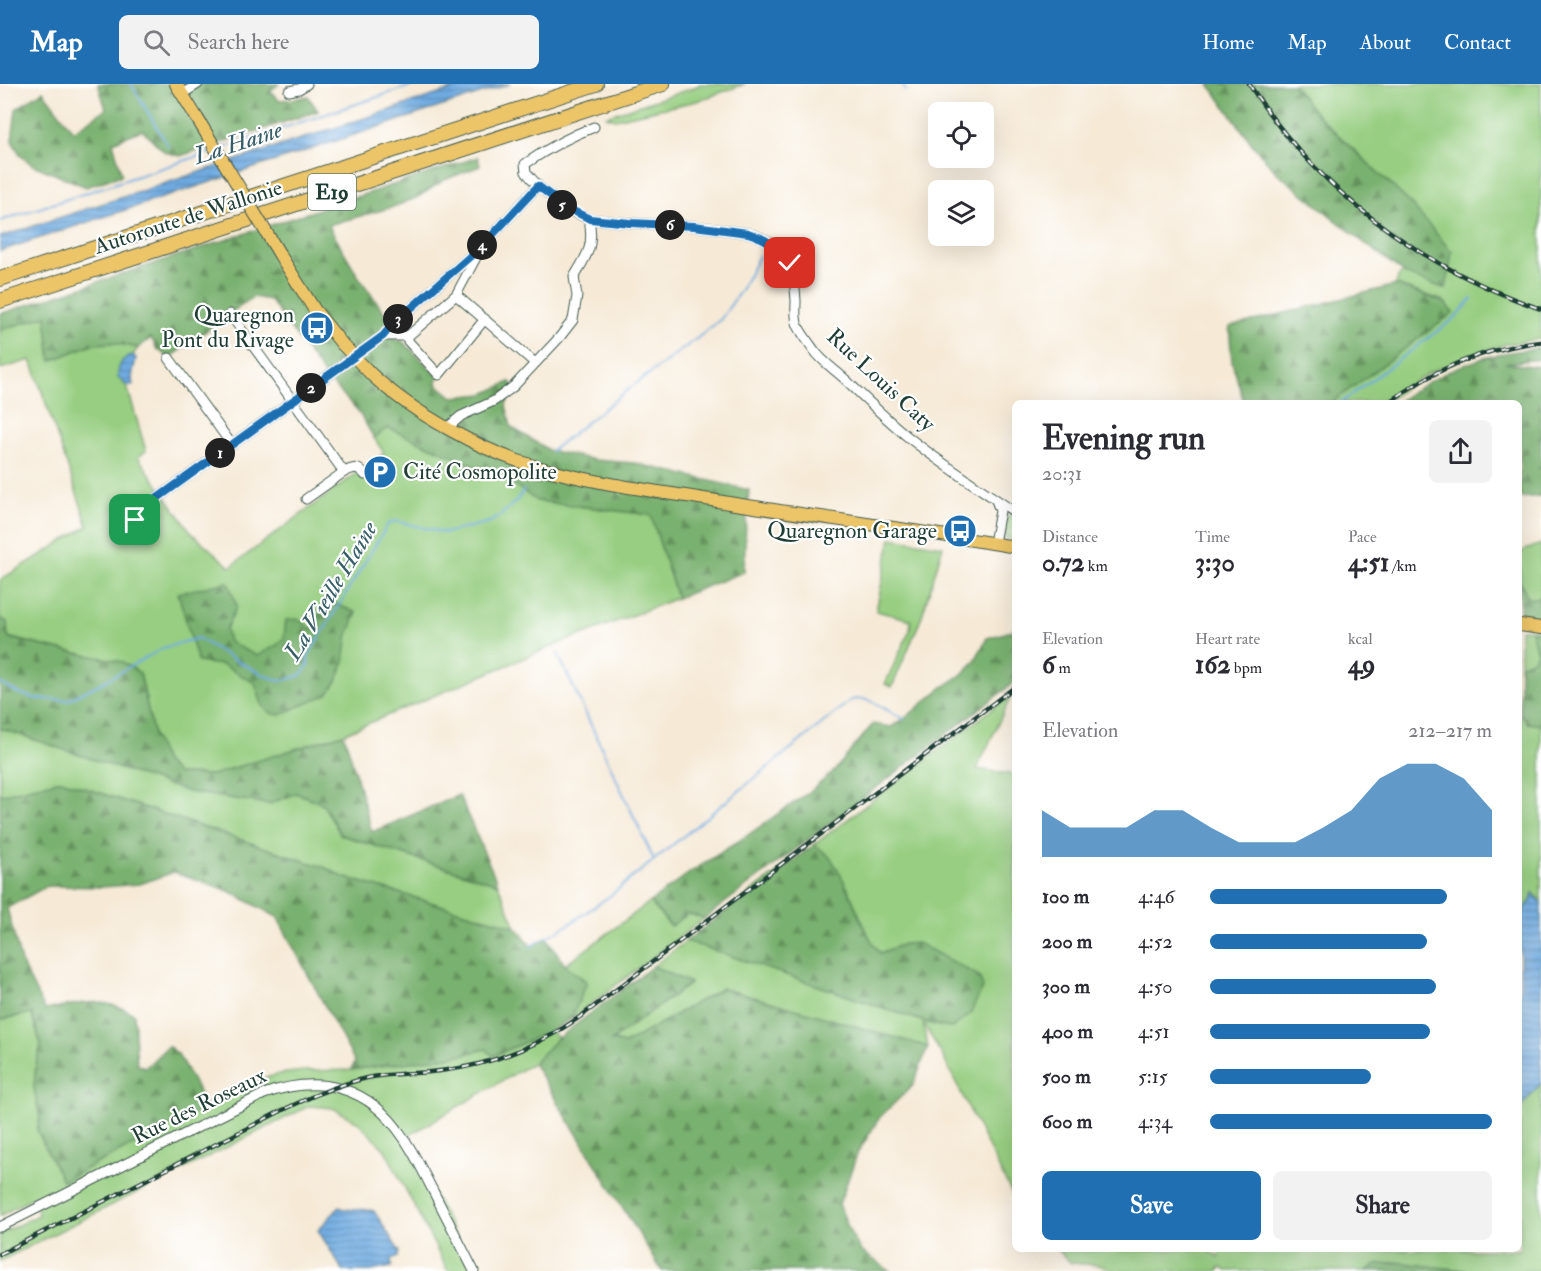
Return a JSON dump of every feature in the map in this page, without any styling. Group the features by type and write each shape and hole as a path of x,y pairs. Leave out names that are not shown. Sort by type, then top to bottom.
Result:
{"highway":[{"name":"Autoroute de Wallonie","path":"0,279 596,84"},
{"name":"Autoroute de Wallonie","path":"0,301 663,84"}],"main road":[{"path":"179,89 314,309 342,344 372,375 408,403 447,428 500,454 538,468 597,481 1012,546"},
{"path":"1522,625 1541,628"}],"street":[{"path":"179,89 198,84"},
{"path":"289,91 307,84"},
{"name":"Rue Louis Caty","path":"594,127 557,144 525,164 526,172 538,186 567,208 590,219 694,226 748,233 775,246 788,258 790,263 794,277 797,324 816,352 875,409 908,437 1012,510"},
{"path":"134,515 383,336 393,324 483,245 538,186"},
{"path":"447,428 460,416 494,401 514,386 573,320 577,296 574,277 589,253 590,219"},
{"path":"408,338 456,295 483,245"},
{"path":"456,295 535,363"},
{"path":"230,314 344,472"},
{"path":"383,336 408,338 439,375 485,319"},
{"path":"169,358 232,445"},
{"path":"306,499 344,472 357,468 365,475"},
{"path":"994,543 1000,511 996,500"},
{"name":"Rue des Roseaux","path":"0,1227 264,1094 297,1085 337,1086 354,1093 394,1124 413,1153 474,1271"}],"green space":[{"path":"98,84 279,84 270,91 279,100 308,96 318,111 180,156 165,152 142,130 113,142 122,175 86,187 33,165 21,156 12,141 16,109 43,91 73,131 106,109"},
{"path":"700,84 745,84 697,101 615,119 606,116 693,88"},
{"path":"1209,84 1293,84 1315,113 1410,203 1452,252 1446,289 1407,275 1276,172 1252,144"},
{"path":"1293,84 1541,84 1541,339 1507,344 1470,355 1429,373 1388,400 1335,400 1452,313 1444,301 1396,285 1398,277 1404,272 1446,289 1410,203 1315,113"},
{"path":"478,157 480,166 444,180 418,197 393,207 328,225 360,279 393,324 383,336 403,342 438,376 437,384 453,397 484,394 510,382 514,386 506,405 511,427 548,450 595,460 634,463 749,490 744,572 677,598 651,515 537,501 509,481 388,428 374,438 358,411 326,377 270,300 253,297 169,358 157,349 151,338 138,348 115,343 92,344 51,361 46,316 0,330 0,314"},
{"path":"1396,285 1444,302 1453,313 1335,400 1243,400 1232,362 1229,327"},
{"path":"46,315 51,361 92,344 115,343 138,348 133,355 127,358 122,382 127,386 146,451 138,457 191,532 230,567 384,453 374,438 388,427 509,481 537,501 651,515 677,598 553,646 343,734 212,775 177,774 165,762 154,737 140,673 8,637 0,618 0,580 88,526 31,360 0,369 0,330"},
{"path":"1541,348 1541,359 1505,363 1541,367 1541,496 1522,498 1522,400 1400,400 1447,372 1482,358"},
{"path":"1012,515 1012,540 1006,538 1002,529 1005,518"},
{"path":"891,538 943,546 921,619 892,687 885,684 910,630 911,620 876,611"},
{"path":"1541,544 1541,611 1539,598 1529,600 1522,585 1522,551"},
{"path":"228,582 237,606 226,629 229,642 257,656 277,645 284,638 286,620 298,619 312,629 326,600 357,613 348,634 344,662 337,681 328,694 280,715 273,714 262,705 255,683 223,665 198,662 178,593"},
{"path":"1522,585 1529,599 1539,597 1541,624 1522,621"},
{"path":"0,618 7,622 8,638 123,662 140,673 154,737 165,762 177,774 212,775 343,734 372,832 459,795 498,884 341,835 323,804 297,793 269,804 189,792 0,728"},
{"path":"1522,629 1541,629 1541,903 1534,893 1531,901 1522,912"},
{"path":"1012,631 1012,684 705,918 688,914 671,926 650,902 812,790 835,770 873,724 891,727 961,675 974,662 987,638"},
{"path":"1531,631 1541,633 1541,725 1527,723 1522,715 1522,664 1533,659 1537,653"},
{"path":"1012,694 977,769 1012,775 1012,1194 941,1053 923,1023 928,1047 722,988 625,1044 611,1040 690,984 653,966 686,941 922,1021 904,944 880,953 872,943 845,883 815,844"},
{"path":"0,728 189,792 269,804 297,793 323,804 341,835 498,884 516,927 343,877 326,868 61,780 0,795"},
{"path":"61,780 326,868 343,877 516,927 531,946 547,938 565,965 587,982 571,1019 551,1031 493,1056 486,1049 461,1055 351,1070 355,1062 277,917 229,891 174,872 140,884 103,887 47,886 7,908 21,962 45,1010 100,1003 122,1008 134,1014 137,1065 146,1067 168,1046 178,1054 207,1107 62,1181 37,1130 40,1118 34,1088 36,1064 41,1046 32,1013 0,1020 0,795"},
{"path":"815,844 830,858 839,871 866,931 880,953 904,944 918,943 979,976 983,987 970,1014 952,1028 937,1026 686,941"},
{"path":"650,902 670,926 688,914 705,918 571,1019 587,982 565,965"},
{"path":"653,966 690,983 611,1041 625,1044 722,988 928,1047 913,1085 880,1117 858,1152 839,1204 849,1230 861,1251 890,1271 662,1271 533,1063 558,1038"},
{"path":"31,1013 41,1046 36,1064 34,1088 40,1118 37,1130 63,1181 258,1080 279,1074 351,1070 461,1055 486,1049 493,1056 551,1031 558,1038 533,1063 404,1138 474,1271 448,1271 385,1150 359,1123 333,1108 309,1106 0,1261 0,1234 38,1215 35,1196 0,1216 0,1020"},
{"path":"1541,1083 1541,1271 1471,1271 1377,1265 1365,1271 1226,1271 1219,1268 1219,1271 1117,1271 1100,1265 1071,1263 1060,1252 1211,1252 1219,1258 1220,1252 1522,1252 1522,1106"},
{"path":"1396,1262 1471,1271 1365,1271 1377,1265"}],"water":[{"path":"469,84 510,84 0,251 0,237"},
{"path":"133,355 136,358 132,374 133,385 127,386 118,377 119,369 123,360"},
{"path":"1533,893 1541,903 1541,1083 1522,1106 1522,912 1531,901"},
{"path":"339,1207 348,1210 374,1211 399,1251 398,1257 391,1260 392,1267 371,1271 343,1271 318,1230"}],"waterway":[{"path":"131,84 168,146"},
{"name":"La Haine","path":"220,149 417,84"},
{"path":"903,84 905,91"},
{"name":"La Haine","path":"0,221 211,152"},
{"path":"551,451 721,319 741,290 759,256"},
{"path":"1344,400 1455,318 1472,299"},
{"name":"La Vieille Haine","path":"0,683 18,693 36,699 68,700 163,648 198,638 231,658 279,681 301,675 308,666 308,656 388,524 396,521 445,533 478,525 500,516 524,490"},
{"path":"558,654 654,860"},
{"path":"531,946 568,925 611,895 851,700 869,700 904,719"}],"railway":[{"path":"1249,84 1276,123 1307,159 1376,221 1414,248 1455,272 1541,309"},
{"path":"1393,400 1422,380 1460,362 1499,349 1541,342"},
{"path":"0,1254 281,1111 323,1092 367,1078 440,1071 479,1064 516,1052 551,1035 584,1014 1012,689"}],"place":[{"name":"Quaregnon Pont du Rivage","path":"317,328"},
{"name":"Cité Cosmopolite","path":"380,472"},
{"name":"Quaregnon Garage","path":"960,531"}],"route":[{"path":"135,520 134,515 383,336 393,324 483,245 538,186 567,208 590,219 694,226 748,233 775,246 788,258 790,263"}]}
